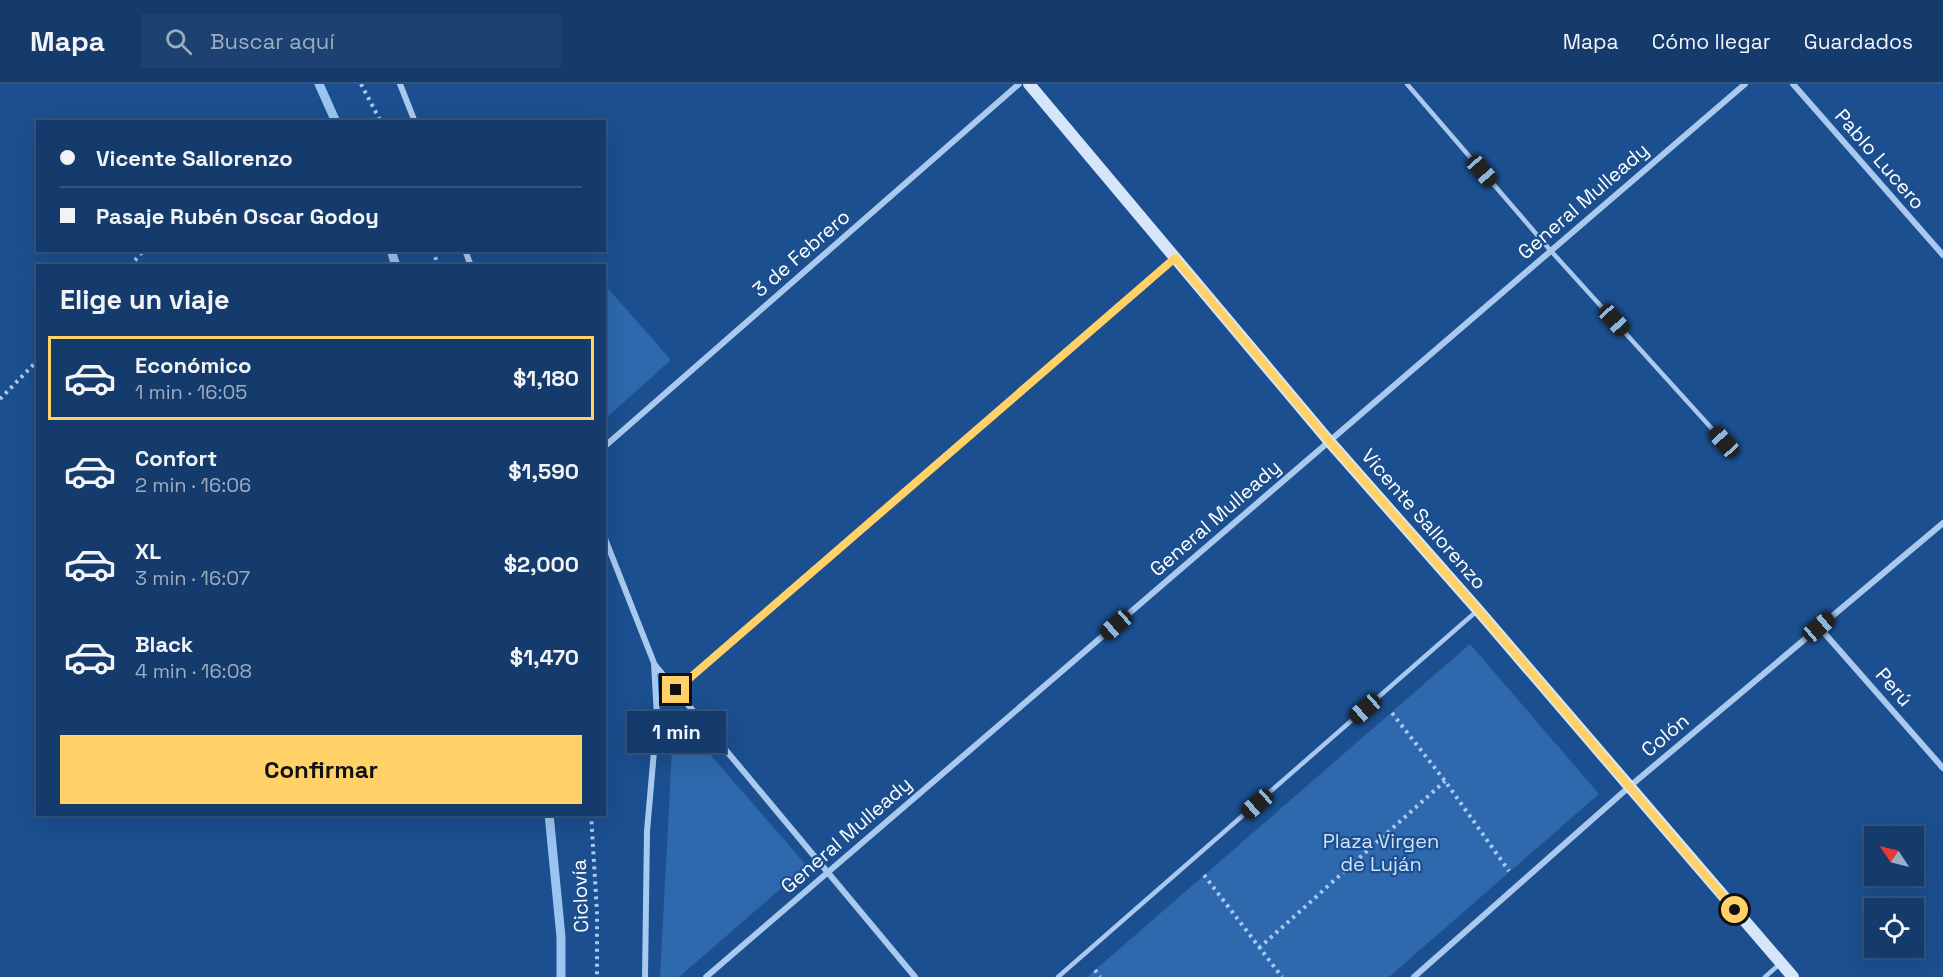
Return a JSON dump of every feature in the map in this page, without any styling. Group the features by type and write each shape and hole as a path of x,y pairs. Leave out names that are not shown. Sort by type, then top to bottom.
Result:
{"street":[{"path":"400,84 414,120"},
{"name":"3 de Febrero","path":"606,445 1019,84"},
{"name":"Vicente Sallorenzo","path":"1029,84 1329,441 1478,610 1793,977"},
{"name":"General Mulleady","path":"706,977 1745,84"},
{"name":"Pablo Lucero","path":"1793,84 1943,255"},
{"name":"Colón","path":"1413,977 1629,787 1943,523"},
{"path":"606,541 654,663 915,977"},
{"name":"Perú","path":"1819,627 1943,768"},
{"path":"645,977 647,831 657,717 654,663"}],"lane":[{"path":"1407,84 1551,251 1724,442"},
{"path":"676,690 1175,258"},
{"path":"1058,977 1478,610"},
{"path":"1765,977 1781,963"}],"path":[{"path":"361,84 380,120"},
{"path":"132,264 142,252"},
{"path":"0,399 36,362"},
{"path":"1392,712 1445,780 1510,872"},
{"path":"1259,948 1445,780"},
{"name":"Ciclovía","path":"591,816 597,912 597,977"},
{"path":"1204,875 1282,977"},
{"path":"1095,970 1100,977"}],"green space":[{"path":"606,286 671,360 606,418"},
{"name":"Plaza Virgen de Luján","path":"1470,644 1599,794 1389,977 1087,977"},
{"path":"674,713 807,866 679,977 660,977"}],"waterway":[{"path":"319,84 335,120"},
{"path":"392,252 395,264"},
{"path":"549,816 561,937 561,977"}],"route":[{"path":"676,690 1175,258 1329,441 1478,610 1735,910"}]}
